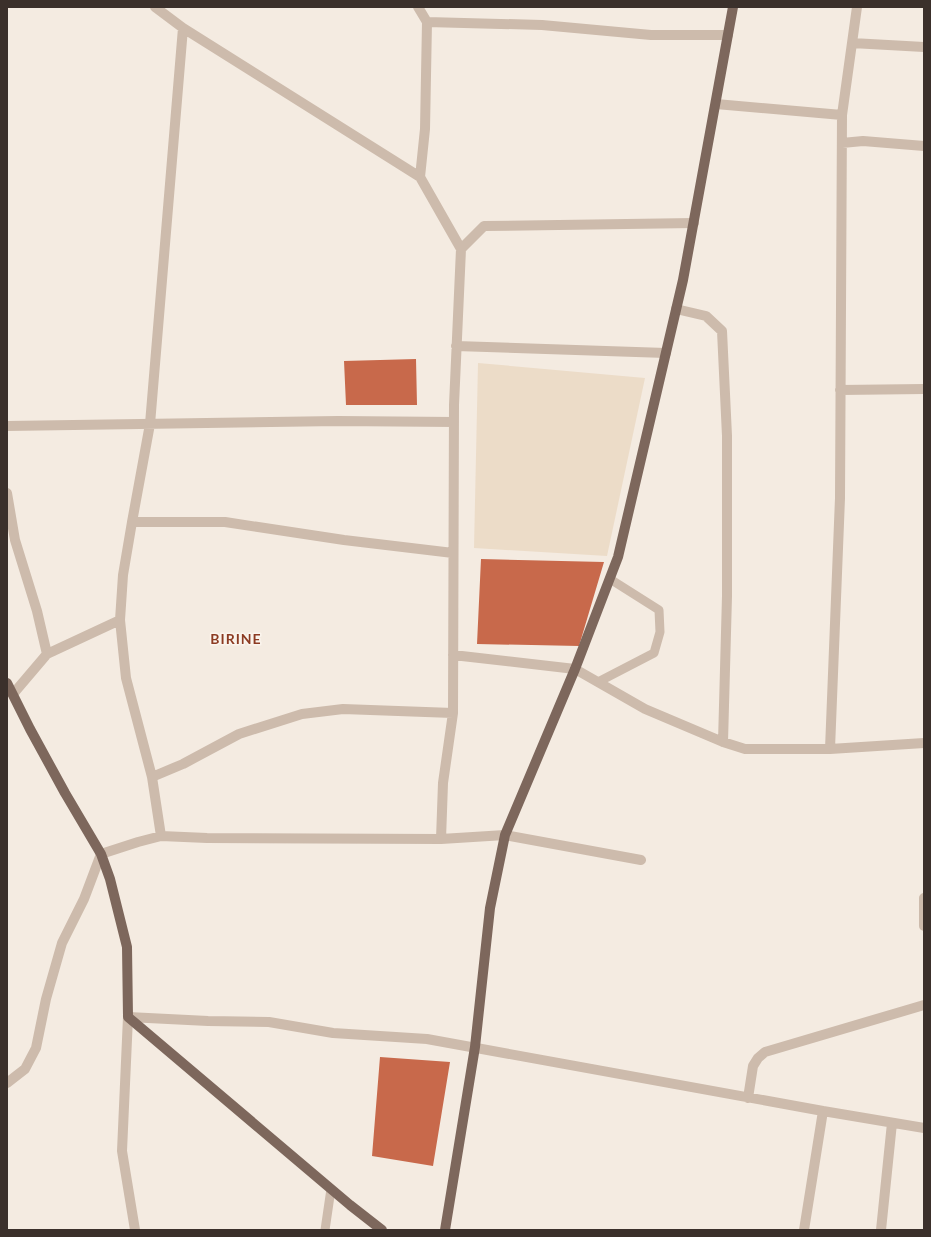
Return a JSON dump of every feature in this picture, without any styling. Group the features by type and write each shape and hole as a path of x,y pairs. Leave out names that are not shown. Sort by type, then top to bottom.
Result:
{"main road":[{"path":"446,1230 475,1047 490,908 505,835 575,668 618,557 666,353 694,223 733,7"},
{"path":"7,683 37,742 100,854 110,879 127,947 128,1017 331,1189 382,1230"}],"street":[{"path":"155,7 183,28 420,177 461,249 454,422 453,713 443,782 441,839"},
{"path":"418,7 427,22 425,129 420,177"},
{"path":"830,749 840,498 842,115 857,7"},
{"path":"427,22 542,25 651,35 728,35"},
{"path":"161,836 152,777 126,678 120,620 123,575 150,424 183,28"},
{"path":"852,43 924,47"},
{"path":"716,104 842,115"},
{"path":"842,143 863,141 924,146"},
{"path":"461,249 484,226 694,223"},
{"path":"676,309 706,316 722,331 727,436 727,596 723,742"},
{"path":"456,346 666,353"},
{"path":"840,390 924,390"},
{"path":"7,426 338,421 454,422"},
{"path":"7,493 15,540 38,611 47,654"},
{"path":"132,522 225,522 344,540 453,553"},
{"path":"13,694 47,654 120,620"},
{"path":"453,655 575,668 645,709 723,742 745,749 830,749 924,742"},
{"path":"152,777 183,764 239,734 302,714 342,709 453,713"},
{"path":"7,1083 26,1069 36,1048 46,999 62,944 84,899 100,854 161,836 215,838 441,839 505,835 641,860"},
{"path":"924,898 924,926"},
{"path":"748,1098 752,1066 765,1052 924,1005"},
{"path":"135,1230 122,1151 128,1017 269,1022 334,1033 427,1039 823,1112 924,1128"},
{"path":"804,1230 823,1112"},
{"path":"881,1230 892,1123"}],"lane":[{"path":"598,682 654,653 660,632 658,610 610,579"},
{"path":"325,1230 331,1189"}],"shaded area":[{"path":"478,363 645,378 607,556 474,548"}],"building":[{"path":"416,359 417,405 346,405 344,361"},
{"path":"481,559 604,562 579,646 477,644"},
{"path":"380,1057 450,1062 433,1166 372,1156"}],"district":[{"name":"BIRINE","path":"236,638"}]}
